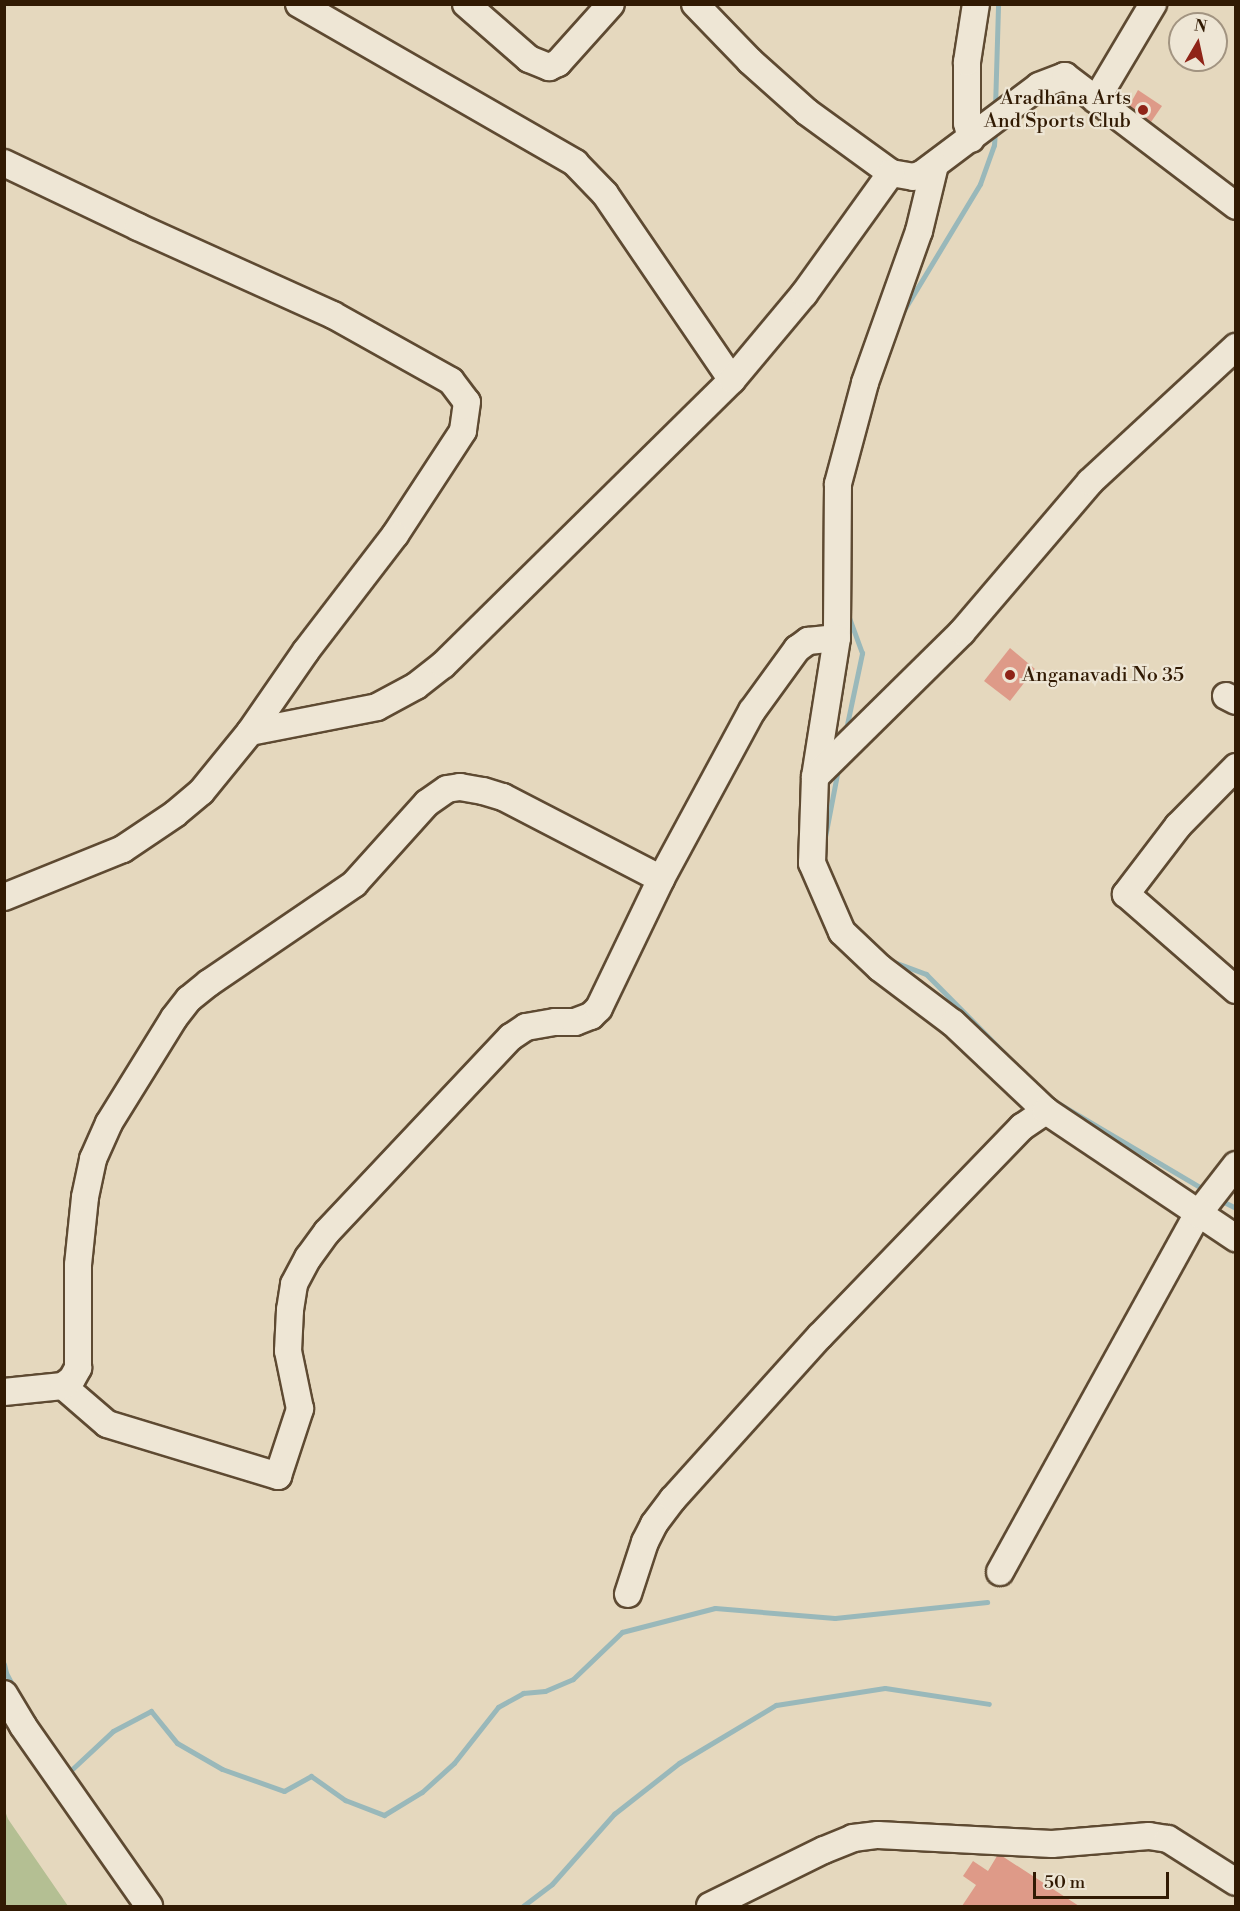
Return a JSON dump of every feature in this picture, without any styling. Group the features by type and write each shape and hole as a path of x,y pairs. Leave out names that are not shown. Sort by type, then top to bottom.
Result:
{"street":[{"path":"466,4 529,59 540,66 549,68 558,63 611,4"},
{"path":"695,4 750,61 807,112 891,173 913,177 934,165 973,131 1040,86 1067,77 1236,206"},
{"path":"973,131 967,62 976,4"},
{"path":"1096,100 1153,4"},
{"path":"305,6 575,163 605,194 732,380"},
{"path":"4,163 138,227 333,315 451,381 463,392 467,402 463,431 401,526 306,651 250,732 201,792 175,814 132,844 4,897"},
{"path":"934,165 919,231 865,383 838,484 837,638 815,777 812,863 842,932 880,968 953,1023 1046,1111 1236,1238"},
{"path":"250,732 377,707 416,686 443,665 732,380 835,254 891,173"},
{"path":"815,777 962,632 1090,482 1236,347"},
{"path":"63,1386 106,1424 278,1476 300,1409 288,1350 290,1310 294,1284 308,1258 327,1232 511,1037 526,1027 555,1022 575,1022 591,1016 598,1008 661,879 752,711 796,649 808,641 837,638"},
{"path":"1236,767 1178,826 1126,894 1236,990"},
{"path":"4,1392 63,1386 78,1368 78,1264 85,1197 93,1159 109,1123 174,1018 189,999 208,983 354,884 427,803 447,789 460,787 503,797 661,879"},
{"path":"628,1594 645,1542 654,1524 674,1499 820,1336 1022,1127 1046,1111"},
{"path":"1000,1572 1198,1214 1236,1165"},
{"path":"4,1694 23,1726 149,1906"},
{"path":"710,1906 824,1850 853,1839 878,1835 1052,1844 1149,1836 1168,1839 1236,1882"}],"green space":[{"path":"4,1808 8,1819 68,1906 5,1906"}],"building":[{"name":"Aradhana Arts And Sports Club","path":"1138,90 1162,106 1151,122 1129,106"},
{"name":"Anganavadi No 35","path":"1010,648 1035,669 1010,701 984,681"},
{"path":"997,1856 1002,1856 1079,1906 962,1906 976,1885 963,1876 973,1861 988,1871"}],"waterway":[{"path":"995,108 998,4"},
{"path":"901,315 980,184 994,145 995,130"},
{"path":"845,734 862,653 848,615"},
{"path":"825,837 838,769"},
{"path":"886,959 926,974 1021,1070"},
{"path":"1056,1102 1208,1192"},
{"path":"1218,1199 1236,1208"},
{"path":"69,1772 113,1731 151,1711 177,1743 222,1769 284,1791 311,1776 345,1800 384,1815 422,1792 454,1763 498,1707 523,1693 545,1691 573,1679 622,1632 715,1608 835,1618 987,1602"},
{"path":"4,1664 15,1690"},
{"path":"523,1906 552,1884 614,1814 679,1763 776,1705 885,1688 989,1704"}],"place":[{"name":"Aradhana Arts And Sports Club","path":"1143,110"},
{"name":"Anganavadi No 35","path":"1010,675"}]}
